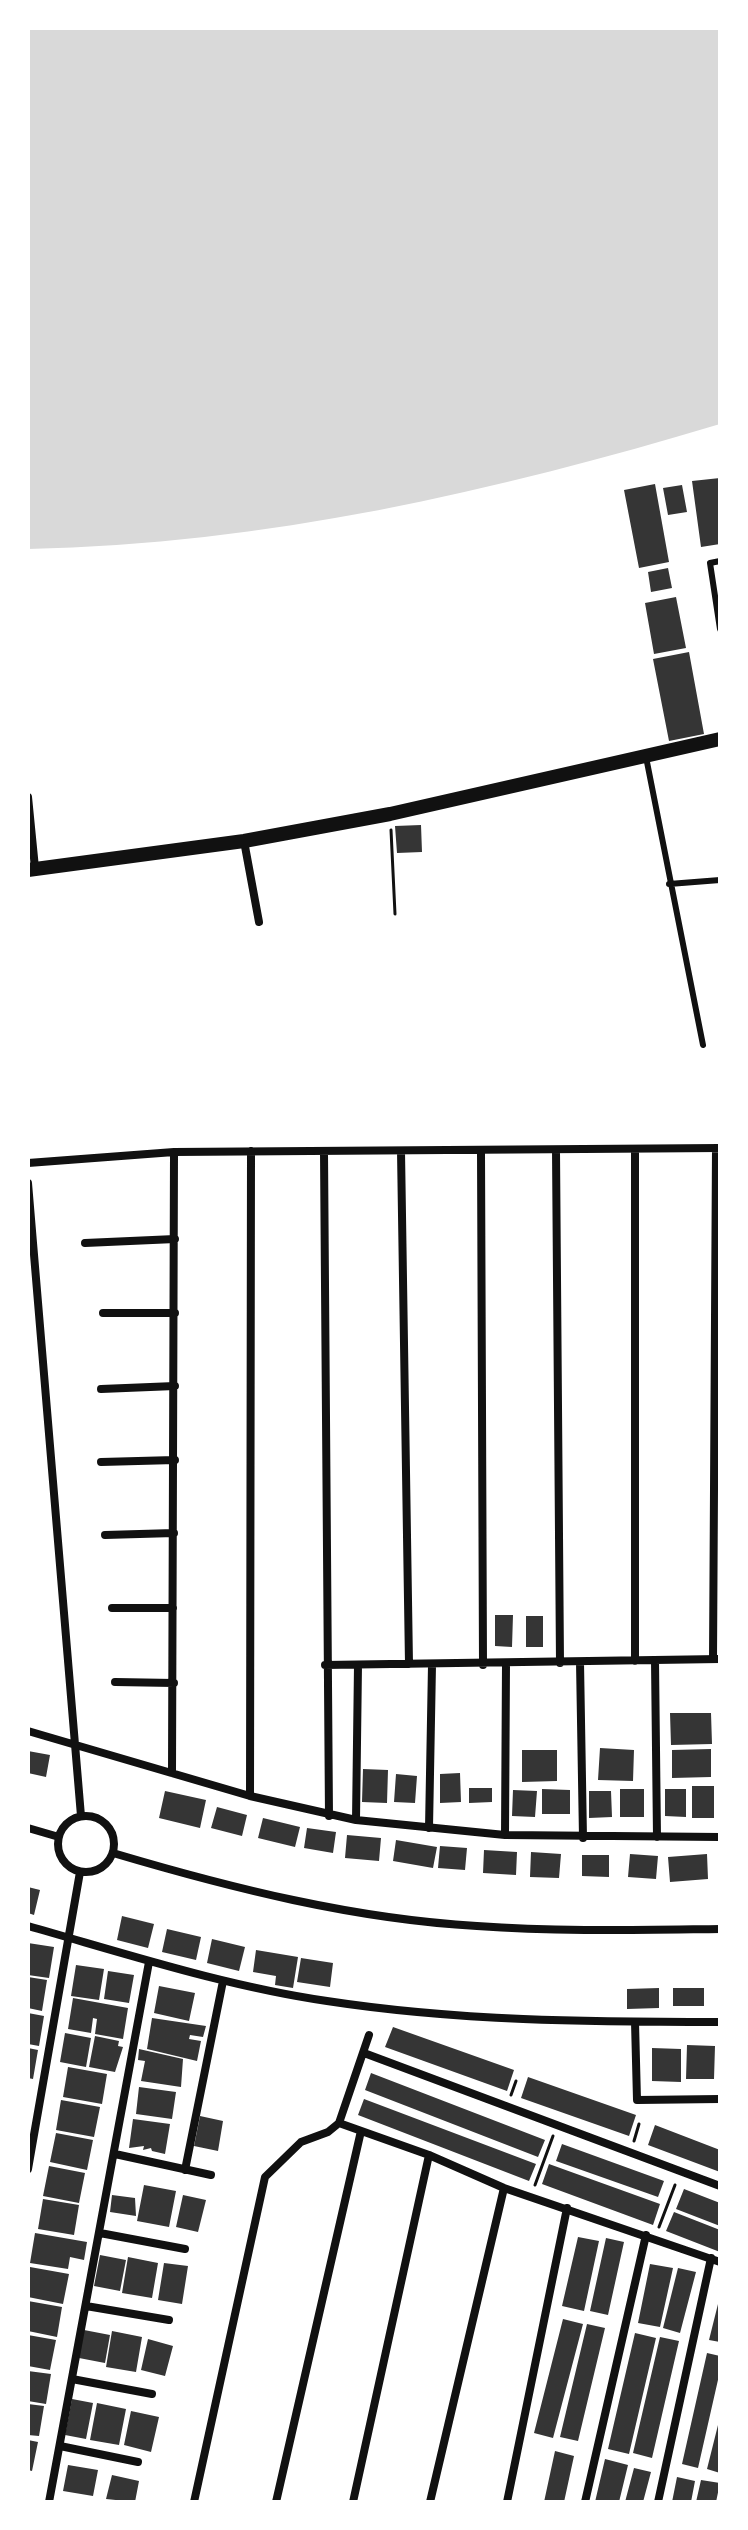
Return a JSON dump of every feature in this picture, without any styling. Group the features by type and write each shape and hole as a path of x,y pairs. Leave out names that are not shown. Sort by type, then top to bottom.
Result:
{"street":[{"path":"28,797 32,869 244,841 390,814 720,739"},
{"path":"244,841 259,922"},
{"path":"28,1163 174,1152 718,1148 716,1659 483,1665 325,1665"},
{"path":"635,1149 635,1661"},
{"path":"556,1150 560,1663"},
{"path":"250,1796 251,1151"},
{"path":"401,1151 409,1664"},
{"path":"481,1151 483,1665"},
{"path":"172,1773 174,1152"},
{"path":"324,1152 325,1665 329,1816"},
{"path":"28,1183 81,1816"},
{"path":"85,1243 175,1239"},
{"path":"103,1313 175,1313"},
{"path":"101,1389 175,1386"},
{"path":"101,1462 175,1460"},
{"path":"105,1535 174,1533"},
{"path":"112,1608 173,1608"},
{"path":"655,1661 657,1837"},
{"path":"580,1662 583,1838"},
{"path":"505,1835 506,1664"},
{"path":"356,1820 358,1665"},
{"path":"429,1828 432,1665"},
{"path":"115,1682 174,1683"},
{"path":"28,1731 329,1816 505,1835 720,1837"},
{"path":"81,1816 93,1816 111,1830 113,1853 106,1865 94,1872 80,1872 65,1863 58,1846 67,1823 81,1816"},
{"path":"28,1828 59,1837"},
{"path":"113,1853 245,1889 404,1918 544,1929 720,1929"},
{"path":"28,2169 71,1938 80,1872"},
{"path":"28,1926 223,1981 327,2001 450,2015 720,2022"},
{"path":"49,2502 149,1962"},
{"path":"185,2170 223,1981"},
{"path":"635,2022 637,2100 720,2099"},
{"path":"197,2502 265,2177 301,2142 328,2132 339,2123 369,2035"},
{"path":"364,2053 720,2186"},
{"path":"339,2123 429,2155 504,2188 716,2260 658,2502"},
{"path":"276,2502 361,2131"},
{"path":"115,2154 211,2175"},
{"path":"353,2502 429,2155"},
{"path":"430,2502 504,2188"},
{"path":"507,2502 567,2208"},
{"path":"100,2233 185,2249"},
{"path":"585,2502 651,2236"},
{"path":"86,2306 169,2320"},
{"path":"72,2379 152,2394"},
{"path":"60,2446 138,2462"}],"lane":[{"path":"720,561 710,563 720,629"},
{"path":"646,757 703,1045"},
{"path":"669,884 720,880"}],"path":[{"path":"390,814 395,914"},
{"path":"531,2196 557,2125"},
{"path":"651,2236 680,2171"}],"shaded area":[{"path":"28,28 720,28 720,424 550,472 378,510 204,537 28,549"}],"building":[{"path":"720,478 720,544 701,547 692,481"},
{"path":"655,484 669,562 639,568 624,490"},
{"path":"682,485 687,512 668,515 663,488"},
{"path":"668,568 672,588 651,592 648,572"},
{"path":"676,597 686,648 654,654 645,603"},
{"path":"689,652 704,734 669,741 653,659"},
{"path":"421,825 422,852 397,853 395,826"},
{"path":"495,1615 513,1615 512,1647 495,1646"},
{"path":"526,1616 543,1616 543,1647 526,1647"},
{"path":"670,1713 711,1713 712,1744 671,1745"},
{"path":"600,1748 634,1750 633,1781 598,1780"},
{"path":"711,1749 711,1777 672,1778 672,1750"},
{"path":"522,1750 557,1750 557,1781 522,1782"},
{"path":"28,1751 50,1755 46,1777 28,1773"},
{"path":"363,1769 388,1770 387,1803 362,1802"},
{"path":"460,1773 461,1802 440,1803 440,1774"},
{"path":"396,1774 417,1776 415,1803 394,1802"},
{"path":"692,1786 714,1786 714,1818 692,1818"},
{"path":"469,1788 492,1788 492,1802 469,1803"},
{"path":"542,1789 570,1790 570,1814 542,1814"},
{"path":"620,1789 644,1789 644,1817 620,1817"},
{"path":"665,1789 686,1789 686,1817 665,1816"},
{"path":"513,1790 537,1791 535,1817 512,1816"},
{"path":"165,1791 206,1800 200,1828 159,1818"},
{"path":"589,1791 611,1791 612,1817 589,1818"},
{"path":"217,1807 247,1815 242,1836 211,1828"},
{"path":"263,1818 300,1827 295,1847 258,1838"},
{"path":"307,1828 336,1832 333,1853 304,1848"},
{"path":"347,1835 381,1838 379,1861 345,1858"},
{"path":"396,1840 437,1847 433,1868 393,1861"},
{"path":"440,1846 467,1848 465,1870 438,1868"},
{"path":"484,1850 517,1852 516,1875 483,1873"},
{"path":"531,1852 561,1854 559,1878 530,1877"},
{"path":"630,1854 658,1856 656,1879 628,1877"},
{"path":"707,1854 708,1879 670,1882 668,1857"},
{"path":"582,1855 609,1855 609,1877 582,1876"},
{"path":"28,1887 40,1890 34,1915 28,1913"},
{"path":"122,1916 154,1924 148,1948 117,1940"},
{"path":"167,1929 201,1937 196,1960 162,1952"},
{"path":"212,1939 245,1947 239,1971 207,1963"},
{"path":"28,1943 54,1947 49,1978 28,1975"},
{"path":"256,1950 298,1957 293,1988 275,1985 276,1976 253,1972"},
{"path":"301,1958 333,1963 330,1987 297,1982"},
{"path":"76,1965 104,1969 99,2000 71,1996"},
{"path":"108,1971 134,1975 129,2003 104,1999"},
{"path":"28,1977 47,1980 42,2011 28,2008"},
{"path":"159,1986 195,1993 189,2021 154,2013"},
{"path":"659,1988 659,2008 627,2009 627,1989"},
{"path":"673,1988 704,1988 704,2006 673,2006"},
{"path":"73,1998 128,2008 123,2039 95,2034 97,2019 93,2018 91,2033 68,2029"},
{"path":"28,2013 44,2016 39,2046 28,2044"},
{"path":"152,2018 206,2026 203,2037 190,2035 189,2039 201,2041 197,2061 147,2049"},
{"path":"393,2027 514,2070 507,2091 385,2047"},
{"path":"65,2033 91,2038 86,2067 60,2062"},
{"path":"95,2036 119,2041 118,2046 123,2047 115,2072 89,2067"},
{"path":"687,2045 715,2046 714,2079 686,2079"},
{"path":"28,2048 38,2050 33,2079 28,2078"},
{"path":"652,2048 681,2049 681,2082 652,2081"},
{"path":"139,2049 183,2059 181,2087 141,2081 145,2061 138,2060"},
{"path":"68,2067 107,2074 102,2104 63,2097"},
{"path":"371,2073 545,2140 538,2157 365,2090"},
{"path":"528,2077 636,2115 629,2136 521,2098"},
{"path":"139,2087 176,2092 172,2119 136,2114"},
{"path":"364,2099 536,2164 529,2181 358,2115"},
{"path":"61,2100 100,2107 94,2137 56,2130"},
{"path":"200,2116 223,2121 218,2151 194,2146"},
{"path":"133,2119 170,2124 165,2154 151,2148 143,2150 144,2146 129,2148"},
{"path":"655,2125 720,2150 720,2172 648,2145"},
{"path":"56,2133 93,2140 87,2170 50,2162"},
{"path":"562,2144 664,2181 658,2197 556,2161"},
{"path":"549,2164 660,2204 653,2225 542,2184"},
{"path":"49,2166 85,2173 79,2203 43,2196"},
{"path":"144,2185 176,2191 169,2227 137,2221"},
{"path":"684,2189 720,2203 720,2226 676,2209"},
{"path":"112,2195 135,2198 136,2216 110,2212"},
{"path":"183,2195 206,2200 198,2232 176,2227"},
{"path":"43,2199 79,2205 74,2235 38,2229"},
{"path":"674,2212 720,2230 720,2252 666,2231"},
{"path":"35,2233 87,2242 84,2260 70,2257 68,2269 30,2263"},
{"path":"578,2237 599,2241 584,2311 562,2306"},
{"path":"606,2238 624,2242 608,2315 590,2311"},
{"path":"100,2255 126,2260 120,2291 94,2286"},
{"path":"128,2257 158,2263 152,2298 122,2293"},
{"path":"164,2263 188,2266 182,2304 158,2300"},
{"path":"650,2264 673,2268 660,2327 638,2323"},
{"path":"30,2267 69,2274 63,2304 28,2297"},
{"path":"678,2268 696,2272 680,2333 663,2328"},
{"path":"720,2296 720,2342 709,2340"},
{"path":"28,2301 62,2307 57,2337 28,2331"},
{"path":"563,2319 583,2324 553,2438 534,2433"},
{"path":"587,2324 605,2328 578,2441 560,2437"},
{"path":"84,2330 110,2335 105,2363 79,2358"},
{"path":"112,2331 142,2337 136,2372 106,2367"},
{"path":"635,2333 656,2338 629,2454 608,2449"},
{"path":"28,2335 56,2340 50,2370 28,2366"},
{"path":"660,2337 679,2341 652,2458 633,2453"},
{"path":"148,2339 173,2346 165,2376 141,2370"},
{"path":"707,2353 720,2356 720,2371 698,2468 682,2464"},
{"path":"28,2371 51,2374 46,2404 28,2401"},
{"path":"72,2399 93,2403 86,2439 65,2435"},
{"path":"97,2403 126,2409 119,2445 90,2440"},
{"path":"28,2404 44,2406 39,2436 28,2435"},
{"path":"131,2411 159,2417 151,2452 124,2445"},
{"path":"720,2417 720,2473 707,2469"},
{"path":"28,2440 38,2442 32,2471 28,2470"},
{"path":"555,2451 574,2456 564,2502 544,2502"},
{"path":"605,2459 628,2465 619,2502 595,2502"},
{"path":"68,2465 98,2470 93,2496 63,2491"},
{"path":"634,2468 651,2472 643,2502 625,2502"},
{"path":"112,2475 139,2481 135,2502 106,2499"},
{"path":"677,2477 695,2481 691,2502 672,2502"},
{"path":"701,2480 720,2483 716,2502 696,2502"}]}
